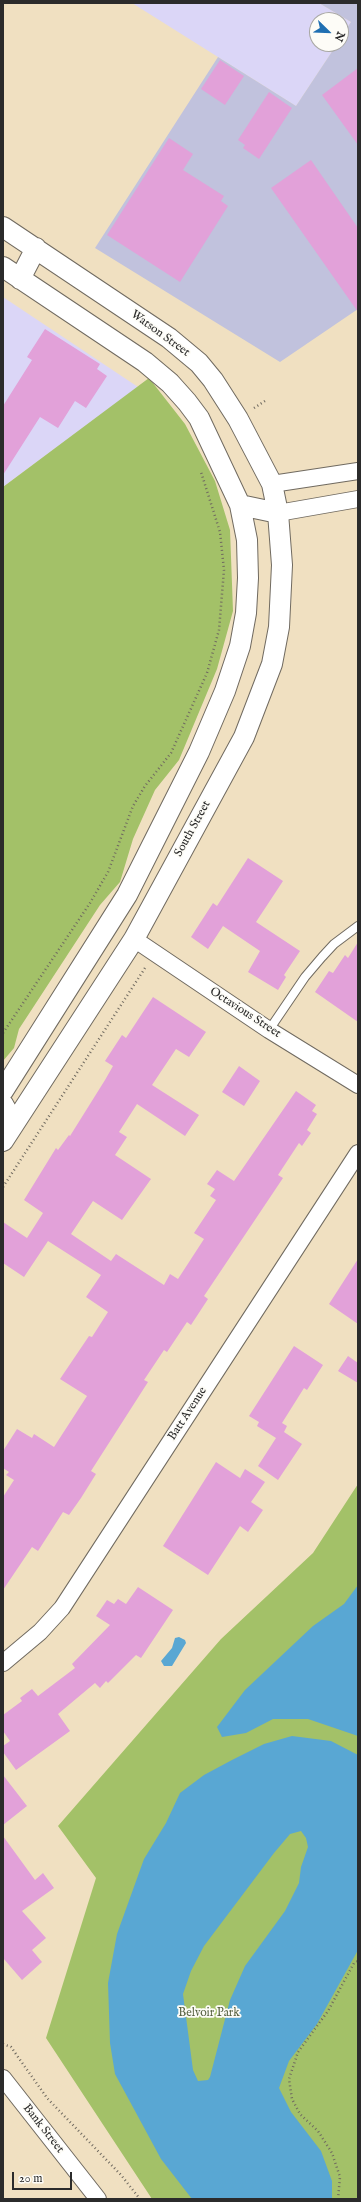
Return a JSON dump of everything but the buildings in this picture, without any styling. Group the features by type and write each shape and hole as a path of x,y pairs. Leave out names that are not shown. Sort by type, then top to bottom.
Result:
{"street":[{"name":"Watson Street","path":"3,227 169,338 199,363 213,380 238,419 272,484"},
{"path":"20,279 36,248"},
{"path":"3,267 145,362 170,382 187,402 198,418 240,505 247,540 248,578 246,613 240,646 225,691 198,752 150,850 110,923 3,1091"},
{"path":"145,362 169,338"},
{"path":"240,505 272,484 358,471"},
{"name":"South Street","path":"3,1141 8,1124 134,939 244,737 272,664 279,627 281,597 281,537 272,484"},
{"path":"240,505 278,513 358,499"},
{"path":"110,923 134,939"},
{"name":"Octavious Street","path":"134,939 269,1030 358,1085"},
{"path":"3,1104 8,1124"},
{"name":"Batt Avenue","path":"3,1663 40,1632 62,1608 358,1153"},
{"name":"Bank Street","path":"3,2078 98,2199"}],"lane":[{"path":"269,1030 305,977 322,957 334,944 358,926"}],"path":[{"path":"3,1033 90,903 108,872 133,806 145,786 171,753 207,673 219,630 224,570 220,532 200,471"},
{"path":"3,1187 154,953"},
{"path":"338,2199 340,2177 332,2153 318,2132 300,2114 292,2099 289,2079 298,2052 328,2011 354,1963 358,1961"},
{"path":"3,2044 11,2047 47,2098 122,2175 140,2199"}],"shaded area":[{"path":"132,3 319,3 334,12 309,12 309,52 332,52 296,106"},
{"path":"319,3 358,3 358,309 280,362 95,248 218,57 296,106 332,52 349,52 349,25 351,22 349,21 349,12 334,12"},
{"path":"3,297 138,387 3,487"}],"green space":[{"path":"149,378 185,424 215,481 230,530 233,611 217,669 179,760 155,790 133,839 120,882 100,905 19,1029 14,1048 3,1061 3,487"},
{"name":"Belvoir Park","path":"358,1484 358,2199 152,2199 46,2038 96,1878 58,1826 221,1639 313,1553"}],"water":[{"path":"358,1585 358,1736 308,1719 273,1719 246,1733 222,1737 217,1727 245,1690 313,1626 344,1604"},
{"path":"179,1637 185,1640 186,1643 172,1666 164,1666 161,1661 172,1648 175,1638"},
{"path":"292,1736 331,1741 358,1755 358,1950 317,2024 289,2061 279,2088 291,2112 321,2151 332,2181 332,2199 192,2199 161,2159 115,2074 110,2043 108,1983 117,1934 144,1859 166,1823 180,1793 204,1775 264,1744","holes":["301,1831 306,1838 308,1847 301,1867 299,1883 285,1911 245,1966 230,2000 210,2077 208,2080 198,2081 193,2070 183,1994 191,1971 204,1946 290,1834"]}]}
